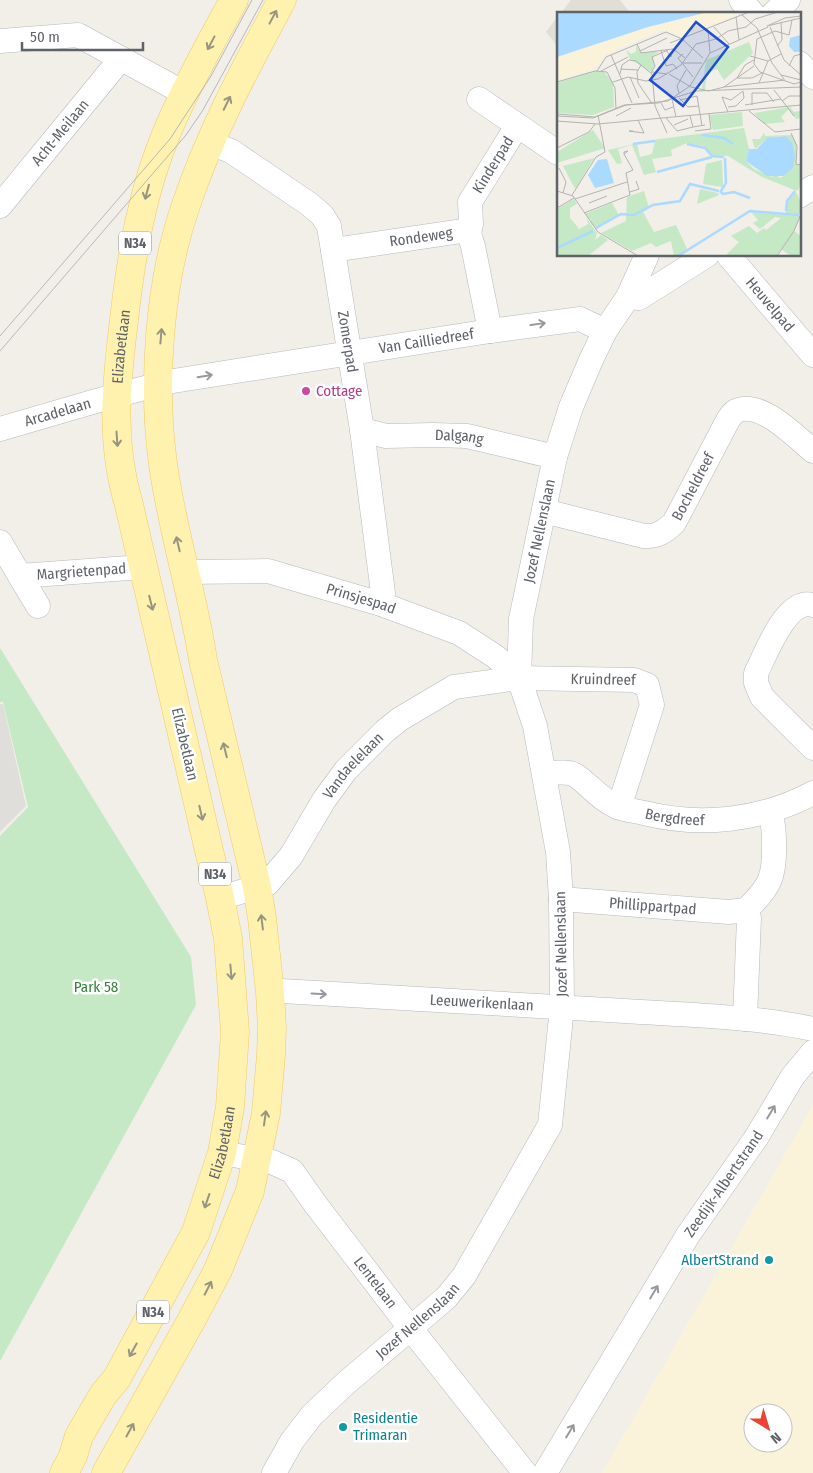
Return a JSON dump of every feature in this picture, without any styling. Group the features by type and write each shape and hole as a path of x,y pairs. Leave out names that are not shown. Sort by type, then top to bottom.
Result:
{"main road":[{"name":"Elizabetlaan","path":"64,1473 73,1456 79,1436 103,1394 117,1378 196,1232 222,1153 230,1107 236,1032 228,938 118,461 116,396 126,303 140,219 150,178 184,93 234,0"},
{"name":"N34","path":"106,1473 218,1270 250,1191 263,1133 272,1055 270,992 258,887 203,660 198,625 173,522 163,462 157,384 162,314 175,245 185,208 209,143 226,106 282,0"}],"street":[{"path":"741,0 751,12"},
{"path":"775,12 788,0"},
{"path":"0,40 78,35 184,93"},
{"name":"Acht-Meilaan","path":"0,206 114,68 120,58"},
{"path":"800,64 813,77"},
{"path":"479,99 557,152"},
{"name":"Kinderpad","path":"469,234 471,224 470,202 517,126"},
{"name":"Zomerpad","path":"209,143 231,151 322,215 329,226 362,430 383,593 381,604"},
{"path":"800,195 813,187"},
{"name":"Rondeweg","path":"333,250 462,231 469,234 490,331"},
{"name":"Jozef Nellenslaan","path":"274,1473 292,1441 312,1415 346,1383 446,1298 464,1276 550,1125 562,1007 562,900 558,852 536,726 519,678 521,619 555,457 571,407 605,331 628,297 647,256"},
{"path":"628,297 639,298 702,256"},
{"name":"Heuvelpad","path":"729,256 813,354"},
{"name":"Van Cailliedreef","path":"157,384 490,331 580,319 605,331"},
{"name":"Arcadelaan","path":"0,429 157,384"},
{"name":"Bocheldreef","path":"544,511 644,536 654,537 665,532 674,523 728,420 736,412 750,408 764,412 813,451"},
{"name":"Dalgang","path":"362,430 386,436 467,436 555,457"},
{"name":"Margrietenpad","path":"0,542 38,606"},
{"name":"Margrietenpad","path":"20,576 142,567"},
{"name":"Prinsjespad","path":"185,572 268,571 381,604 459,634 496,657 519,678"},
{"path":"813,605 808,604 795,608 784,618 756,673 756,683 762,697 813,748"},
{"name":"Kruindreef","path":"519,678 634,680 647,685 652,705 623,795 617,807"},
{"name":"Vandaelelaan","path":"220,898 267,884 290,856 324,800 346,770 385,731 400,719 454,687 519,678"},
{"name":"Bergdreef","path":"545,773 574,774 595,793 617,807 668,819 695,821 747,817 770,811 813,793"},
{"path":"745,1019 749,918 746,910 762,895 773,875 775,862 774,822 770,811"},
{"name":"Phillippartpad","path":"562,900 729,912 746,910"},
{"name":"Leeuwerikenlaan","path":"270,992 282,991 745,1019 813,1029"},
{"name":"Zeedijk-Albertstrand","path":"545,1473 688,1235 756,1138 793,1076 813,1052"},
{"name":"Lentelaan","path":"222,1153 272,1162 292,1171 411,1329 525,1473"}],"shaded area":[{"path":"571,0 620,0 629,12 562,12"},
{"path":"557,17 557,46 546,32"},
{"path":"0,704 3,704 26,806 0,832"}],"green space":[{"name":"Park 58","path":"0,648 191,957 196,1005 0,1361 0,836 28,807 3,702 0,702"}],"sand":[{"name":"AlbertStrand","path":"813,1106 813,1473 602,1473"}],"tram line":[{"path":"0,336 170,139 211,76 252,0"},
{"path":"0,351 186,135 203,110 263,0"}],"place":[{"name":"Cottage","path":"306,391"},
{"name":"AlbertStrand","path":"769,1260"},
{"name":"Residentie Trimaran","path":"343,1427"}]}
